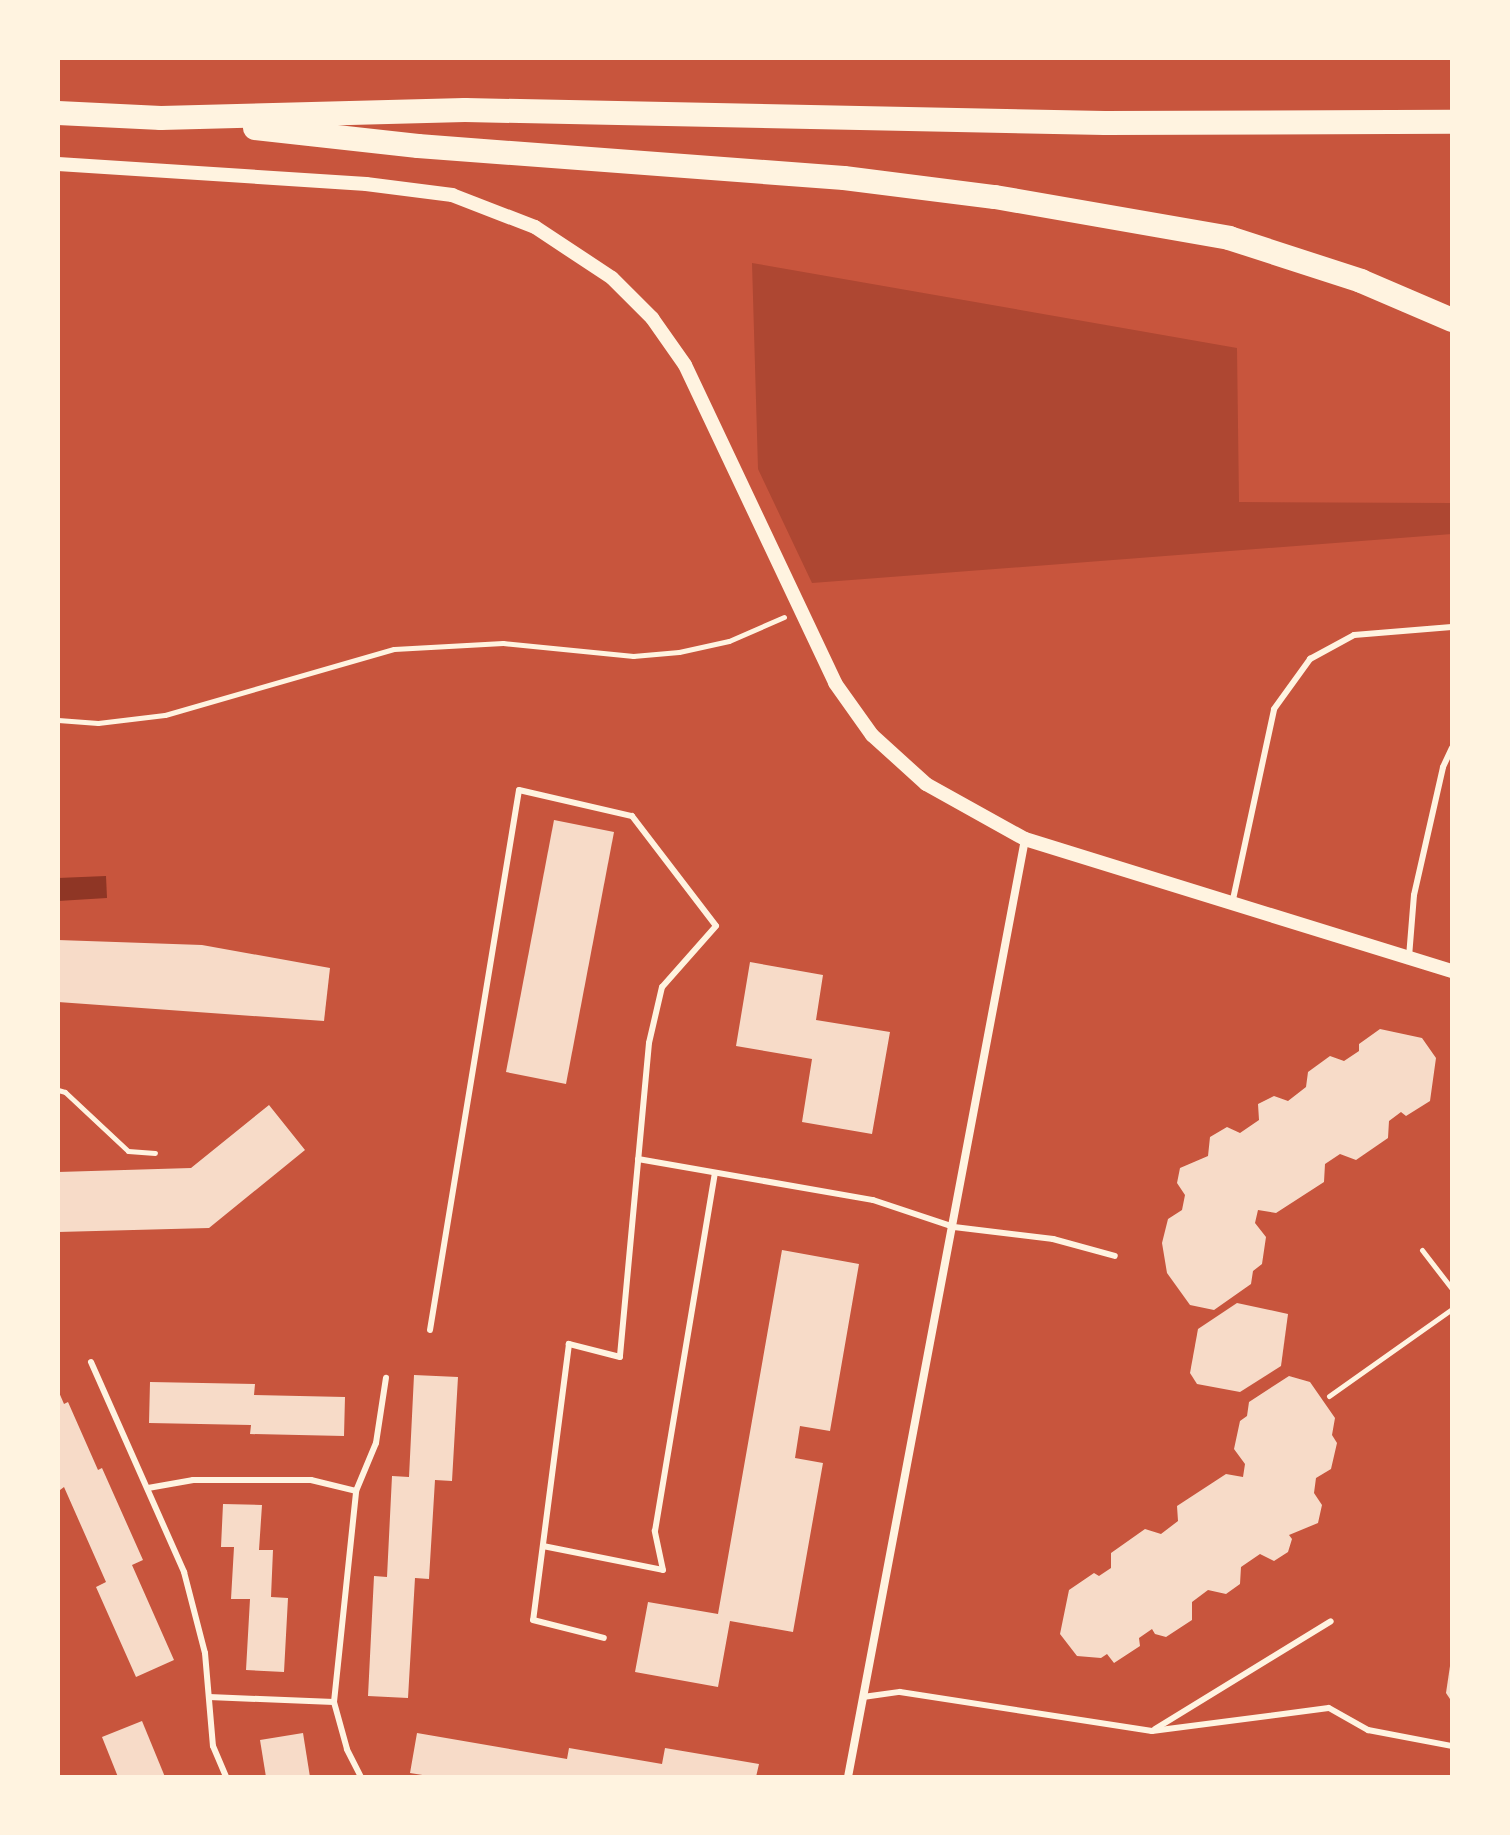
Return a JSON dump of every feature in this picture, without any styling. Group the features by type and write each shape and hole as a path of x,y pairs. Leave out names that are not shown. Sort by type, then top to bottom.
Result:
{"highway":[{"path":"161,118 465,110 1105,123 1452,122"},
{"path":"58,113 161,118 418,146 844,178 995,197 1229,238 1361,281 1452,320"}],"street":[{"path":"58,164 366,184 452,195 535,227 612,278 652,318 669,341 685,365 835,683 872,735 926,784 1025,839 1452,971"},
{"path":"848,1777 1025,839"}],"lane":[{"path":"1232,904 1274,709 1310,659 1354,635 1452,627"},
{"path":"1409,957 1414,895 1443,767 1452,748"},
{"path":"430,1330 519,790 632,816 716,926 662,987 649,1043 620,1357 569,1344 533,1620 604,1638"},
{"path":"638,1159 873,1200 954,1227 1053,1239 1115,1256"},
{"path":"543,1546 663,1570 655,1531 715,1173"},
{"path":"91,1362 184,1572 205,1653 213,1746 226,1777"},
{"path":"361,1777 347,1749 334,1702 356,1491 376,1443 386,1378"},
{"path":"148,1488 193,1480 311,1480 356,1491"},
{"path":"1152,1731 1331,1621"},
{"path":"863,1697 900,1692 1152,1731 1329,1708 1368,1730 1452,1746"},
{"path":"209,1697 334,1702"}],"path":[{"path":"58,720 98,723 165,715 394,649 503,643 633,656 679,652 729,641 801,609"},
{"path":"58,1090 65,1092 128,1151 155,1153"},
{"path":"1422,1250 1452,1288"},
{"path":"1329,1396 1452,1309"}],"shaded area":[{"path":"752,263 1237,348 1239,502 1452,503 1452,534 812,583 758,469"},
{"path":"106,876 107,898 58,901 58,878"}],"building":[{"path":"554,820 614,832 566,1084 506,1072"},
{"path":"58,940 202,945 330,968 324,1021 58,1002"},
{"path":"750,962 823,975 816,1020 890,1032 872,1134 802,1122 812,1059 736,1046"},
{"path":"1380,1029 1422,1038 1436,1058 1430,1101 1406,1116 1401,1112 1389,1121 1388,1138 1356,1160 1340,1154 1325,1164 1324,1182 1276,1213 1258,1210 1255,1223 1266,1237 1262,1264 1253,1271 1251,1284 1214,1310 1190,1305 1167,1273 1162,1243 1168,1219 1182,1210 1185,1195 1177,1183 1180,1168 1208,1156 1210,1137 1227,1127 1240,1133 1259,1120 1258,1104 1274,1096 1288,1101 1306,1087 1308,1072 1330,1056 1344,1061 1359,1051 1359,1044"},
{"path":"269,1105 305,1150 209,1228 58,1232 58,1172 191,1168"},
{"path":"782,1250 859,1264 830,1431 800,1426 795,1458 823,1463 793,1632 730,1621 718,1687 635,1672 648,1602 718,1614"},
{"path":"1237,1303 1288,1314 1281,1366 1240,1392 1197,1384 1190,1373 1198,1329"},
{"path":"414,1375 458,1377 452,1481 435,1480 429,1579 415,1578 408,1698 368,1696 374,1576 387,1577 392,1476 409,1477"},
{"path":"1289,1376 1310,1382 1335,1418 1332,1435 1337,1443 1331,1469 1316,1478 1314,1493 1322,1505 1318,1523 1289,1535 1292,1539 1288,1552 1274,1561 1260,1554 1241,1567 1240,1584 1226,1594 1208,1590 1192,1602 1192,1620 1166,1637 1155,1634 1152,1629 1139,1638 1140,1646 1114,1663 1107,1654 1101,1658 1077,1656 1060,1634 1069,1590 1094,1573 1099,1576 1111,1568 1111,1553 1145,1529 1161,1534 1178,1521 1177,1506 1226,1474 1243,1477 1245,1464 1234,1449 1240,1421 1247,1416 1249,1402"},
{"path":"150,1382 255,1384 254,1395 345,1397 344,1436 250,1434 251,1425 149,1423"},
{"path":"58,1390 64,1404 68,1402 98,1470 102,1468 143,1560 132,1565 174,1660 136,1677 96,1587 106,1582 64,1487 60,1490 58,1485"},
{"path":"223,1504 262,1505 259,1550 273,1550 271,1597 288,1598 284,1672 246,1670 250,1599 231,1599 234,1547 221,1547"},
{"path":"1452,1667 1452,1702 1446,1693"},
{"path":"142,1721 165,1777 118,1777 102,1737"},
{"path":"303,1733 310,1777 266,1777 260,1740"},
{"path":"417,1733 567,1759 569,1748 662,1764 665,1748 759,1764 756,1777 435,1777 410,1773"}]}
